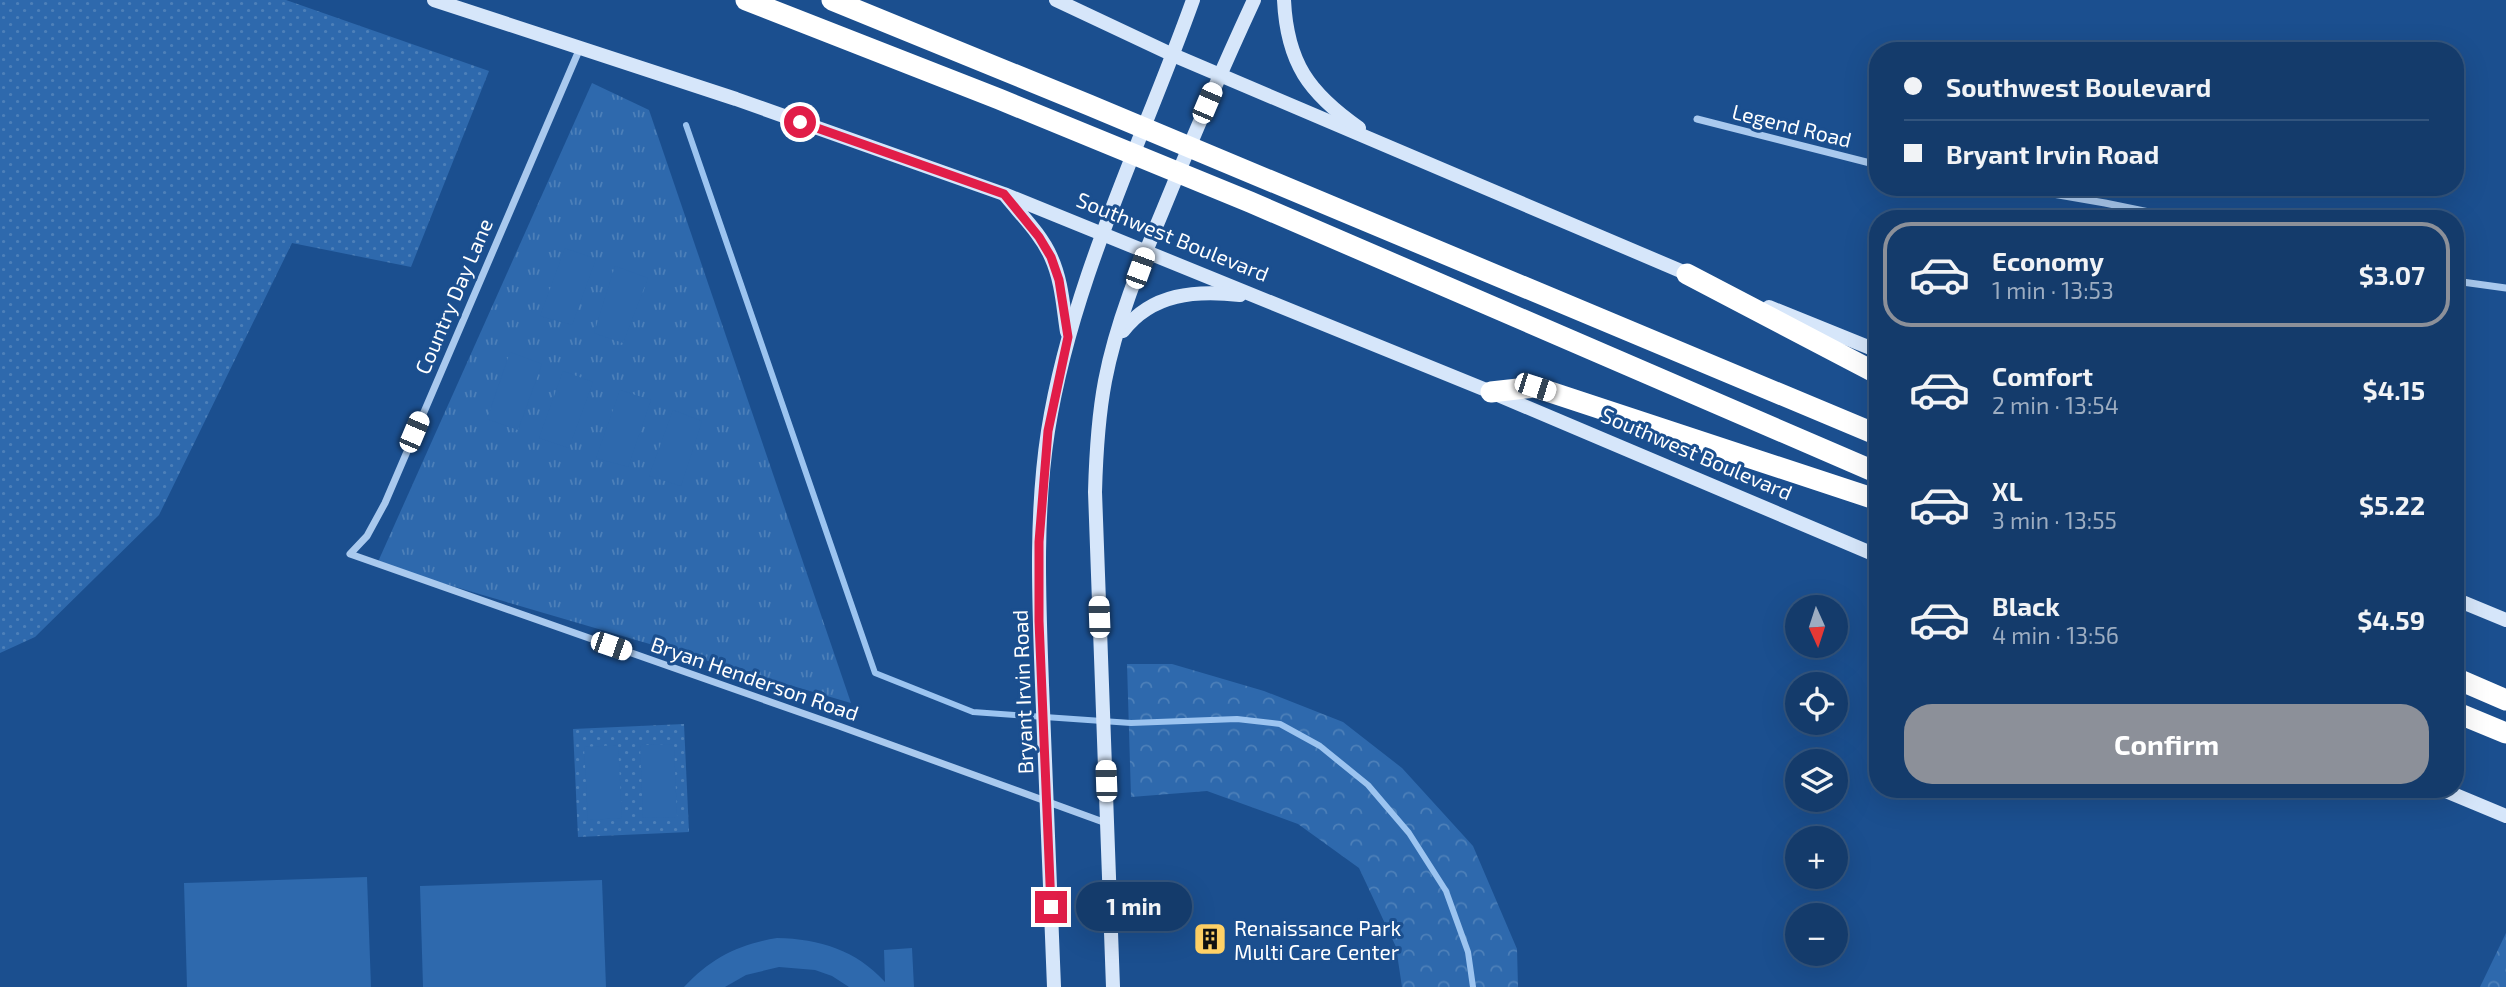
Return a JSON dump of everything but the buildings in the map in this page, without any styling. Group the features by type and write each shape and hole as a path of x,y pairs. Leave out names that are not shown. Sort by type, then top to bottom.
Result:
{"highway":[{"path":"746,0 1250,202 1869,469"},
{"path":"832,0 1869,431"},
{"path":"1687,274 1869,369"},
{"path":"1490,392 1535,387 1869,497"},
{"path":"2464,682 2506,699"},
{"path":"2464,716 2506,733"}],"main road":[{"name":"Southwest Boulevard","path":"434,0 736,99 1004,194 1490,392 1869,552"},
{"path":"1056,0 1173,55 1383,145 1687,274 1869,347"},
{"name":"Bryant Irvin Road","path":"1054,987 1039,568 1041,496 1048,431 1068,337 1102,234 1193,0"},
{"path":"1113,987 1095,492 1103,391 1115,341 1146,251 1219,74 1254,0"},
{"path":"1284,0 1285,22 1291,46 1299,67 1313,89 1330,108 1383,145"},
{"path":"1004,194 1039,237 1051,257 1059,280 1068,337"},
{"path":"1115,341 1133,318 1166,299 1198,291 1258,296"},
{"path":"2464,603 2506,620"},
{"path":"2463,798 2506,816"}],"street":[{"name":"Country Day Lane","path":"350,554 367,536 385,503 580,47"},
{"name":"Legend Road","path":"1697,119 1869,162"},
{"path":"2064,196 2139,210"},
{"path":"2464,282 2506,288"},
{"name":"Bryan Henderson Road","path":"350,554 828,721 1108,823"}],"green space":[{"path":"0,0 286,0 489,71 411,267 292,243 159,515 35,637 0,653"},
{"path":"592,83 649,110 851,703 377,564"},
{"path":"565,248 596,259 572,325 540,316"},
{"path":"615,266 648,278 623,343 594,333"},
{"path":"510,352 542,364 518,430 487,419"},
{"path":"563,371 593,382 569,448 539,438"},
{"path":"620,390 651,400 628,467 596,458"},
{"path":"673,410 702,421 681,486 649,476"},
{"path":"1127,664 1172,664 1264,691 1343,722 1402,768 1473,846 1517,949 1518,987 1402,987 1396,947 1359,868 1298,824 1207,791 1131,797"},
{"path":"684,724 689,832 578,837 573,729"},
{"path":"674,744 677,817 643,818 640,745"},
{"path":"618,745 622,818 588,820 584,747"},
{"path":"367,877 371,987 187,987 184,883"},
{"path":"602,880 606,987 423,987 420,886"},
{"path":"2506,933 2506,987 2480,987"},
{"path":"777,938 808,941 836,948 862,962 885,982 884,950 912,948 914,987 849,987 832,976 815,970 779,967 746,975 725,987 684,987 726,954 750,944"}],"waterway":[{"path":"686,125 875,673 973,712 1131,723 1237,719 1280,724 1320,746 1368,785 1409,833 1446,891 1468,952 1473,987"}],"place":[{"name":"Renaissance Park Multi Care Center","path":"1210,939"}],"route":[{"path":"800,122 1004,194 1039,237 1051,257 1059,280 1068,337 1048,431 1039,542 1039,621 1051,907"}]}
